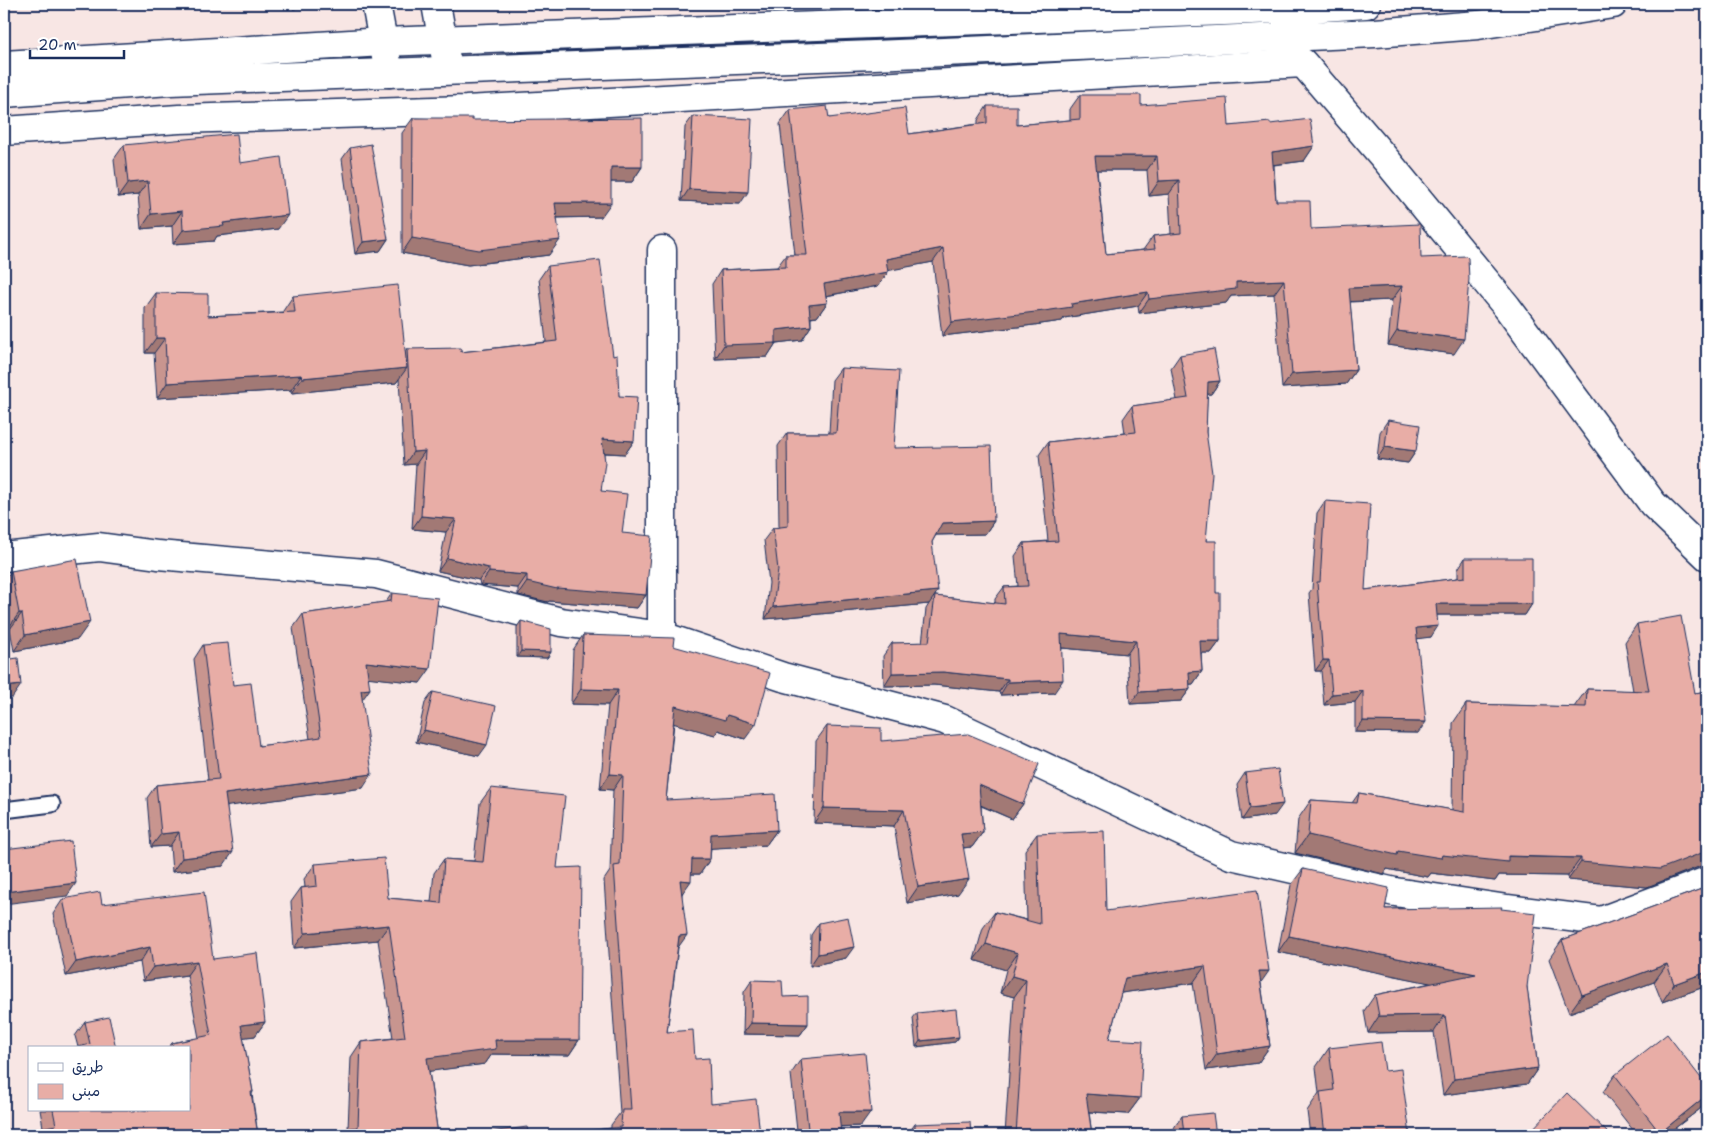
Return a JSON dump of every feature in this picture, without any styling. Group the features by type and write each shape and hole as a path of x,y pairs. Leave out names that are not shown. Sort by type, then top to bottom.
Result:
{"street":[{"path":"376,4 389,73"},
{"path":"436,4 448,70"},
{"path":"4,65 383,42 1308,8 1366,4"},
{"path":"4,93 170,81 874,55 1375,33 1478,25 1613,4"},
{"path":"4,131 179,119 466,110 1303,63 1387,160 1506,307 1653,504 1707,556"},
{"path":"662,250 662,636"},
{"path":"4,557 99,547 158,555 376,574 561,622 662,636 783,676 945,720 1231,855 1395,892 1601,921 1707,881"}],"lane":[{"path":"4,810 52,804"}],"building":[{"path":"1080,95 1141,95 1141,105 1227,98 1229,126 1270,122 1270,124 1310,119 1314,146 1272,152 1276,201 1310,201 1311,229 1420,224 1421,258 1466,256 1468,258 1469,279 1464,339 1397,331 1402,286 1349,288 1356,370 1292,374 1284,280 1236,282 1236,289 1149,299 1148,292 1071,304 1072,307 952,322 943,248 886,259 888,272 824,284 827,303 809,305 811,326 776,330 776,343 724,345 721,270 786,267 786,255 807,255 790,110 827,106 829,118 905,108 909,134 987,123 987,106 1017,106 1017,125 1080,119","holes":["1095,156 1157,156 1159,181 1179,180 1181,233 1153,236 1155,249 1106,254"]},
{"path":"693,116 752,119 748,192 689,189"},
{"path":"413,118 472,118 472,120 642,118 642,167 611,167 611,203 555,203 560,240 479,250 412,238"},
{"path":"237,134 240,163 281,157 288,215 223,223 224,226 183,230 182,211 151,214 148,181 128,183 124,145"},
{"path":"371,144 388,239 363,242 350,148"},
{"path":"600,260 613,356 617,355 619,396 637,397 634,441 602,439 605,462 601,491 627,494 622,533 652,536 646,595 557,589 527,582 527,575 489,572 489,568 447,558 456,519 421,516 425,451 413,452 407,349 461,348 461,352 557,341 548,266"},
{"path":"398,285 407,368 302,378 301,375 167,383 165,338 156,338 156,293 208,294 208,316 295,312 293,296"},
{"path":"1214,349 1220,381 1208,382 1206,432 1212,473 1206,541 1216,541 1216,593 1220,593 1220,641 1200,641 1202,671 1189,672 1190,689 1139,692 1136,641 1061,634 1063,680 1008,682 1008,679 943,672 892,673 892,643 929,642 935,596 1005,604 1004,587 1028,586 1024,543 1058,541 1048,442 1136,432 1132,406 1188,398 1180,355"},
{"path":"841,368 899,371 894,448 991,446 994,521 942,523 932,542 938,591 773,607 778,570 773,528 788,526 787,433 836,433"},
{"path":"1388,420 1420,425 1416,451 1385,447"},
{"path":"1325,501 1370,504 1365,590 1465,577 1465,558 1532,558 1532,604 1436,604 1438,626 1416,628 1426,722 1363,721 1363,691 1332,694 1329,660 1323,660 1317,582 1320,582"},
{"path":"77,559 90,622 25,635 22,613 19,613 11,571"},
{"path":"392,593 438,598 430,669 366,662 370,689 361,690 372,774 225,794 233,852 182,858 179,832 161,834 156,785 219,779 203,645 228,643 233,685 251,683 259,746 321,737 303,614 391,601"},
{"path":"1681,616 1695,693 1707,691 1707,851 1660,869 1581,862 1581,858 1508,856 1508,862 1442,855 1441,858 1398,851 1397,855 1308,835 1311,800 1357,803 1359,793 1464,812 1466,704 1586,707 1587,689 1649,691 1637,624"},
{"path":"521,621 551,629 551,652 521,651"},
{"path":"583,635 674,638 673,646 770,673 756,724 727,715 725,720 675,706 666,800 775,794 777,830 711,834 710,859 692,859 691,881 680,880 687,935 679,936 667,1032 693,1030 695,1059 709,1058 711,1104 756,1099 760,1134 808,1129 801,1059 865,1053 871,1112 839,1112 841,1135 556,1135 621,1127 622,1110 631,1110 614,866 620,865 623,775 610,774 618,690 581,689"},
{"path":"18,658 21,685 4,687 4,660"},
{"path":"433,692 496,706 487,745 424,730"},
{"path":"827,726 881,728 881,741 968,734 1039,764 1023,804 979,785 983,832 961,834 969,879 918,887 904,810 824,808"},
{"path":"1278,769 1283,804 1250,808 1245,773"},
{"path":"491,788 565,796 557,868 581,867 579,1040 495,1040 496,1049 427,1058 438,1135 344,1135 344,1129 358,1127 361,1042 405,1037 389,925 305,933 301,888 317,886 315,864 384,858 388,898 441,903 444,859 483,862"},
{"path":"1104,831 1106,911 1257,890 1269,971 1259,971 1270,1046 1217,1054 1205,966 1125,978 1109,1039 1143,1041 1140,1098 1086,1094 1092,1135 1016,1135 1026,980 1012,976 1018,953 986,944 995,912 1040,924 1037,834"},
{"path":"71,841 76,883 4,892 4,849"},
{"path":"1303,869 1389,888 1385,909 1502,907 1501,909 1536,913 1527,987 1538,1068 1454,1079 1445,1015 1379,1016 1375,995 1476,974 1289,936"},
{"path":"1707,887 1707,972 1674,984 1667,964 1582,995 1562,940"},
{"path":"100,892 102,904 204,892 213,959 257,953 265,1022 241,1025 253,1092 251,1092 258,1135 25,1135 24,1131 56,1125 53,1112 190,1112 190,1046 173,1046 172,1043 211,1035 197,961 153,967 150,947 76,962 63,899"},
{"path":"848,917 854,947 818,954 819,923"},
{"path":"752,980 782,981 783,997 808,996 808,1024 751,1023"},
{"path":"956,1009 959,1037 920,1041 917,1013"},
{"path":"109,1017 116,1046 82,1046 90,1044 85,1022"},
{"path":"1667,1034 1707,1086 1707,1095 1660,1133 1615,1075"},
{"path":"1381,1042 1385,1071 1401,1069 1410,1135 1325,1135 1320,1092 1334,1090 1329,1048"},
{"path":"1567,1093 1610,1135 1527,1135"},
{"path":"1213,1113 1216,1135 1184,1135 1182,1116"},
{"path":"970,1122 971,1135 915,1135 915,1124"},
{"path":"527,1127 529,1135 468,1135"}]}
